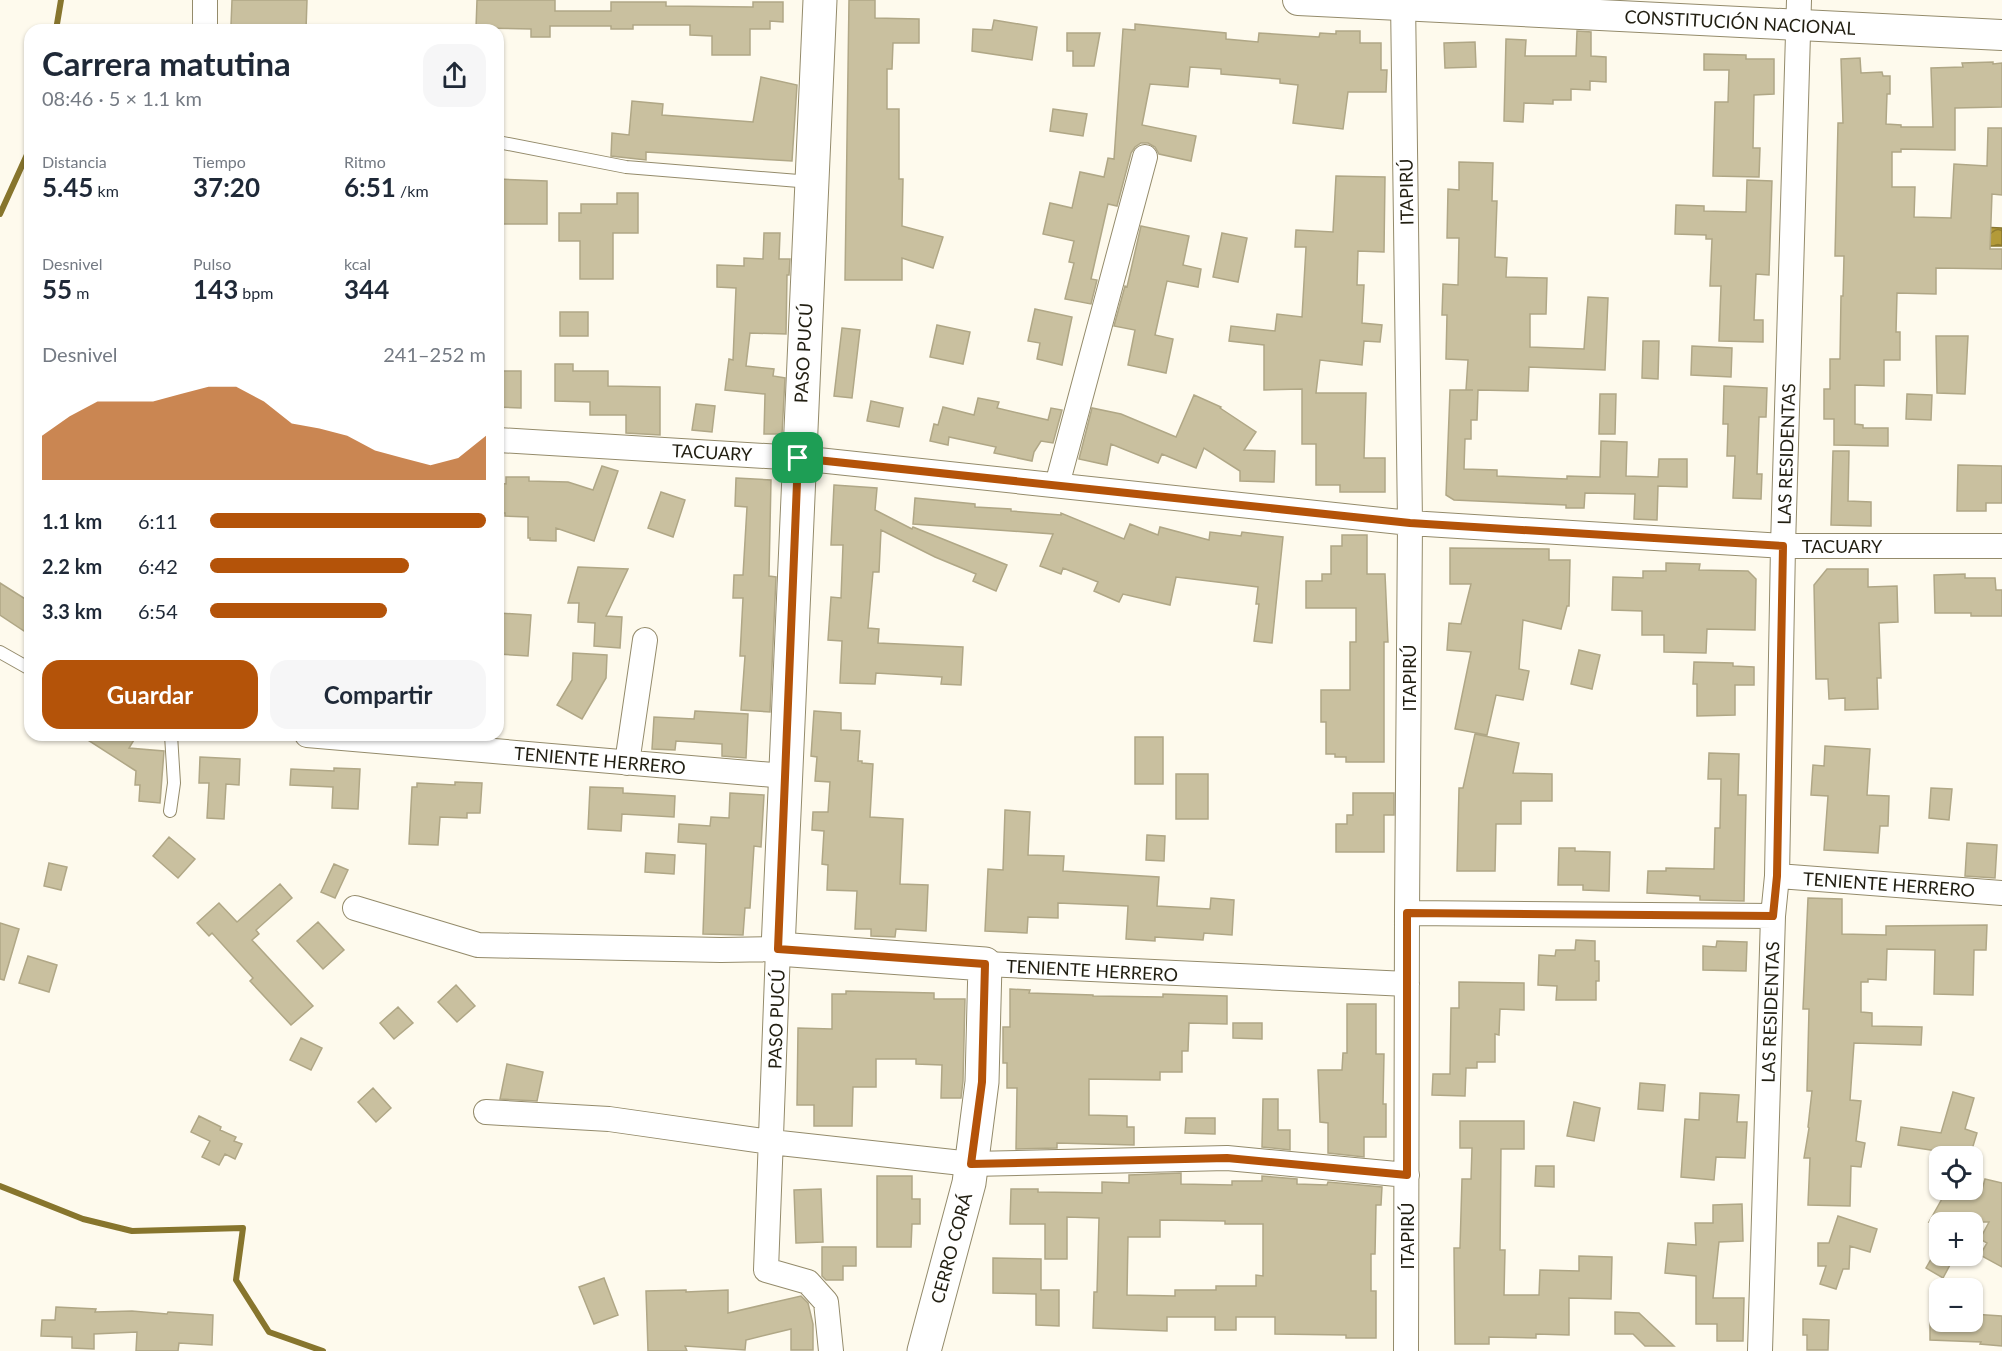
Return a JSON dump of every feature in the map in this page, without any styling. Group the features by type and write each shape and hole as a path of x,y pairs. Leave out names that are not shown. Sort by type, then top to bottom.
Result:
{"main road":[{"name":"PASO PUCÚ","path":"778,949 820,0"},
{"name":"TENIENTE HERRERO","path":"778,949 985,964"},
{"name":"CERRO CORÁ","path":"924,1351 969,1183 982,1082 985,964"}],"street":[{"path":"205,0 205,24"},
{"name":"CONSTITUCIÓN NACIONAL","path":"1298,0 1799,13 2002,35"},
{"name":"ITAPIRÚ","path":"1403,3 1410,523 1406,1351"},
{"name":"LAS RESIDENTAS","path":"1760,1351 1773,916 1777,876 1783,546 1799,13"},
{"path":"1057,485 1145,157"},
{"name":"TACUARY","path":"504,440 798,458 1410,523 1783,546 2002,546"},
{"path":"627,763 645,640"},
{"name":"TENIENTE HERRERO","path":"376,741 785,776"},
{"name":"TENIENTE HERRERO","path":"1777,876 2002,892"},
{"path":"355,908 478,945 778,949"},
{"path":"1407,913 1773,916"},
{"name":"PASO PUCÚ","path":"778,949 766,1270 808,1282 826,1302 831,1351"},
{"name":"TENIENTE HERRERO","path":"985,964 1407,984"},
{"path":"486,1112 609,1119 771,1142 971,1164 1227,1158 1407,1175"}],"lane":[{"path":"504,143 626,167 811,182"},
{"path":"0,652 24,666"},
{"path":"170,811 174,783 171,741"}],"water":[{"path":"1980,227 2002,228 2002,246 1984,246"}],"building":[{"path":"232,0 307,0 306,24 231,24"},
{"path":"477,0 555,0 555,11 611,11 611,2 666,2 666,6 753,7 753,2 783,2 783,22 770,21 770,29 750,29 750,55 712,55 712,36 690,35 690,25 633,25 633,29 611,29 611,26 550,26 550,37 531,37 531,29 504,29 504,24 476,24"},
{"path":"849,0 875,0 875,18 919,19 919,43 893,43 892,69 887,69 887,109 899,109 899,179 903,179 902,226 943,237 933,268 902,258 902,280 845,280"},
{"path":"994,20 1037,27 1032,60 972,51 973,29 992,30"},
{"path":"1135,24 1226,33 1226,39 1258,42 1259,33 1319,37 1320,33 1360,31 1360,43 1381,43 1381,70 1387,70 1386,92 1348,92 1343,129 1293,123 1298,85 1280,83 1280,79 1221,74 1221,69 1190,67 1188,87 1150,84 1142,125 1196,136 1191,161 1159,154 1155,147 1148,143 1141,143 1135,147 1131,153 1117,206 1108,204 1091,279 1097,280 1091,304 1065,299 1074,263 1069,262 1074,241 1043,234 1050,203 1072,208 1080,172 1104,177 1108,158 1114,159 1123,29 1135,30"},
{"path":"1577,31 1591,32 1591,56 1606,57 1606,82 1590,81 1590,90 1571,89 1571,100 1553,100 1553,104 1524,103 1523,122 1504,121 1506,39 1526,40 1525,56 1576,56"},
{"path":"1067,33 1100,33 1094,66 1073,66 1073,51 1067,51"},
{"path":"1475,42 1476,67 1445,68 1444,43"},
{"path":"1704,54 1746,55 1746,59 1774,59 1774,94 1754,95 1753,148 1760,148 1759,177 1713,176 1715,102 1728,102 1729,70 1704,70"},
{"path":"1860,58 1861,73 1882,72 1883,76 1890,76 1886,124 1901,125 1901,127 1933,127 1931,68 1963,67 1962,63 2002,63 2002,107 1955,108 1955,150 1901,149 1901,152 1892,152 1892,187 1915,187 1914,217 1951,218 1954,164 1987,166 1988,128 2002,128 2002,195 1992,194 1990,249 2002,249 2002,269 1936,268 1936,294 1897,293 1896,332 1900,332 1900,360 1884,360 1884,386 1855,385 1855,424 1863,425 1863,428 1888,428 1888,446 1834,445 1834,419 1824,419 1824,389 1830,389 1830,359 1840,359 1841,296 1843,296 1844,256 1835,256 1838,123 1843,123 1841,59"},
{"path":"761,77 797,85 792,161 646,152 646,160 611,156 612,133 629,135 632,101 663,104 662,115 753,122"},
{"path":"1053,109 1087,114 1083,136 1050,131"},
{"path":"1459,162 1493,163 1492,201 1497,201 1495,257 1507,258 1506,277 1547,278 1546,314 1530,314 1530,347 1584,349 1588,297 1608,298 1605,370 1529,367 1528,391 1478,390 1477,420 1471,420 1471,439 1465,439 1464,469 1497,470 1497,476 1567,479 1567,476 1600,477 1601,441 1627,442 1626,476 1658,477 1659,459 1687,459 1687,487 1658,486 1657,520 1634,519 1635,494 1585,493 1584,508 1566,508 1566,505 1454,500 1446,495 1450,390 1466,390 1468,360 1446,359 1447,315 1442,315 1443,284 1458,285 1459,238 1447,238 1448,189 1459,190"},
{"path":"1336,176 1385,177 1384,252 1358,251 1357,285 1364,285 1362,323 1382,325 1380,342 1364,341 1362,365 1320,360 1316,393 1366,393 1364,458 1385,458 1385,492 1340,492 1340,485 1316,485 1316,444 1302,444 1302,389 1264,390 1264,345 1229,341 1231,326 1275,331 1277,314 1302,317 1306,247 1295,247 1296,230 1333,232"},
{"path":"504,179 547,181 547,224 504,224"},
{"path":"1747,180 1772,181 1769,275 1756,274 1754,320 1763,320 1763,342 1719,341 1721,286 1710,286 1712,239 1706,239 1706,235 1675,234 1676,205 1704,206 1704,211 1746,212"},
{"path":"617,193 638,193 638,233 613,233 613,279 580,279 580,241 559,241 559,213 581,213 581,204 617,204"},
{"path":"1141,226 1189,236 1183,265 1201,269 1198,287 1167,281 1155,335 1173,339 1166,373 1128,365 1135,330 1114,326 1125,286 1127,287"},
{"path":"764,233 780,233 779,259 790,259 789,275 787,275 786,334 750,333 746,366 774,369 773,376 785,378 782,434 764,434 765,394 725,390 729,359 733,360 736,288 717,287 717,265 744,266 744,258 763,259"},
{"path":"1222,233 1247,238 1238,282 1213,277"},
{"path":"1035,309 1072,317 1062,365 1037,359 1040,343 1028,341"},
{"path":"560,312 588,312 588,336 560,336"},
{"path":"937,325 970,332 963,364 930,357"},
{"path":"842,328 860,330 852,398 834,396"},
{"path":"1936,336 1968,336 1965,394 1937,393"},
{"path":"1643,341 1659,341 1658,379 1642,378"},
{"path":"1692,346 1732,348 1731,377 1691,375"},
{"path":"555,364 573,364 573,371 608,371 608,386 660,387 660,435 626,433 626,415 590,415 590,402 555,401"},
{"path":"504,371 521,371 521,408 504,407"},
{"path":"1724,386 1767,388 1766,417 1759,417 1757,474 1762,474 1761,499 1733,498 1735,456 1727,456 1728,424 1723,424"},
{"path":"1600,394 1616,394 1615,434 1599,434"},
{"path":"1907,394 1932,395 1931,420 1906,419"},
{"path":"1194,395 1221,407 1256,432 1244,450 1275,451 1274,482 1240,481 1240,471 1204,448 1196,468 1162,454 1158,463 1111,444 1107,465 1079,459 1092,408 1121,414 1176,437"},
{"path":"978,398 999,402 997,408 1048,420 1051,408 1062,410 1053,443 1041,441 1034,452 1032,461 994,453 996,447 949,437 948,445 930,441 934,424 938,425 943,407 974,415"},
{"path":"871,401 903,408 899,427 867,421"},
{"path":"696,404 715,406 712,432 692,430"},
{"path":"1833,451 1849,451 1848,501 1871,502 1871,526 1831,525"},
{"path":"1958,465 2002,466 2002,503 1986,503 1986,511 1957,511"},
{"path":"602,466 618,471 594,541 556,528 556,541 530,540 528,538 528,517 505,516 504,513 506,477 529,477 529,481 568,482 593,490"},
{"path":"736,478 771,480 769,576 776,577 770,712 741,710 745,656 740,656 743,598 733,598 734,575 743,575 747,507 735,506"},
{"path":"834,485 877,488 875,510 912,529 913,527 1007,565 996,591 973,581 976,574 935,557 881,530 879,572 873,572 868,628 879,629 878,643 963,647 961,685 941,684 942,677 876,673 875,684 840,683 842,641 828,640 831,597 841,598 843,545 831,545"},
{"path":"661,492 685,500 673,537 648,528"},
{"path":"915,498 975,504 975,507 1011,509 1011,511 1061,515 1061,513 1124,539 1130,524 1158,535 1160,527 1209,540 1210,532 1241,536 1242,532 1283,537 1272,643 1254,641 1259,604 1256,604 1258,587 1176,577 1170,605 1123,594 1119,602 1094,591 1098,582 1063,568 1061,574 1040,566 1053,534 913,524"},
{"path":"1342,535 1367,535 1367,574 1385,574 1388,642 1384,642 1384,762 1346,762 1346,757 1326,754 1326,722 1321,722 1321,690 1350,690 1350,642 1356,642 1356,608 1306,608 1306,581 1322,581 1322,574 1331,574 1331,546 1342,546"},
{"path":"1450,548 1549,549 1549,560 1570,560 1569,606 1567,606 1561,629 1523,620 1519,669 1529,671 1523,700 1496,695 1487,735 1455,729 1471,652 1447,650 1449,623 1461,624 1471,584 1450,584"},
{"path":"1666,563 1700,564 1699,570 1748,571 1756,579 1755,630 1707,629 1706,653 1664,652 1664,635 1642,635 1642,611 1612,610 1613,577 1643,578 1643,571 1666,571"},
{"path":"578,567 628,569 606,616 622,617 620,648 594,646 595,623 578,622 579,603 568,603"},
{"path":"1827,569 1868,569 1868,587 1897,586 1898,622 1879,623 1881,678 1877,678 1878,709 1845,710 1845,698 1829,699 1828,679 1816,679 1814,585"},
{"path":"1965,574 1965,578 1995,578 1996,590 2002,590 2002,616 1935,613 1934,575"},
{"path":"0,583 24,598 24,631 0,615"},
{"path":"504,613 531,615 528,656 504,654"},
{"path":"1579,650 1600,655 1592,689 1571,684"},
{"path":"573,653 607,655 606,678 582,719 557,705 572,680"},
{"path":"1694,662 1733,663 1733,666 1754,667 1754,685 1735,685 1735,715 1697,716 1697,684 1693,684"},
{"path":"695,711 748,714 746,758 722,756 722,744 676,741 675,750 652,749 654,717 694,719"},
{"path":"814,711 841,713 841,730 860,731 858,761 873,764 870,817 903,819 900,884 928,885 926,931 896,929 895,937 871,936 871,929 855,929 857,891 827,890 828,865 822,864 824,831 812,830 813,812 828,812 830,782 815,781 817,757 811,756"},
{"path":"1475,734 1519,743 1513,773 1552,774 1552,801 1521,801 1521,824 1496,824 1495,871 1457,871 1459,788 1463,788"},
{"path":"1135,737 1163,737 1163,784 1135,784"},
{"path":"89,741 133,741 129,748 164,751 160,803 139,801 140,785 135,785 136,771"},
{"path":"1825,746 1870,749 1867,795 1889,796 1888,826 1880,826 1878,853 1824,850 1828,796 1811,795 1813,765 1824,766"},
{"path":"1709,753 1739,754 1738,795 1746,795 1744,901 1700,900 1700,896 1647,893 1648,871 1666,871 1666,868 1714,869 1715,828 1720,828 1721,779 1708,779"},
{"path":"200,757 240,759 239,785 226,784 224,819 207,818 209,783 199,783"},
{"path":"334,768 360,769 358,809 332,808 333,787 290,785 291,769 334,771"},
{"path":"1176,774 1208,774 1208,819 1176,819"},
{"path":"455,782 482,783 480,813 467,813 467,818 440,817 438,845 409,844 412,787 417,787 417,783 455,785"},
{"path":"590,787 623,788 623,793 675,796 674,817 622,814 621,831 588,829"},
{"path":"1931,788 1952,789 1949,820 1929,818"},
{"path":"730,793 764,795 761,847 754,846 750,908 745,908 743,935 703,934 706,844 678,842 679,824 710,826 711,817 729,818"},
{"path":"1353,793 1394,793 1394,815 1384,815 1384,852 1336,852 1336,824 1347,824 1347,815 1353,815"},
{"path":"1005,810 1030,812 1028,855 1064,856 1063,871 1159,877 1157,906 1210,909 1211,898 1234,900 1232,935 1204,933 1203,940 1155,937 1155,941 1126,939 1128,906 1058,903 1058,918 1028,917 1027,933 985,931 988,869 1003,870"},
{"path":"1147,835 1165,836 1164,861 1146,860"},
{"path":"169,837 195,859 178,878 153,856"},
{"path":"1967,843 1997,845 1995,878 1965,876"},
{"path":"1559,848 1610,852 1609,891 1583,890 1583,885 1558,885"},
{"path":"646,853 675,855 674,874 645,872"},
{"path":"49,863 67,867 61,890 44,886"},
{"path":"334,864 348,870 335,898 321,892"},
{"path":"280,884 292,898 256,930 259,934 252,940 313,1006 291,1025 250,981 253,978 212,933 209,936 197,923 219,903 237,922"},
{"path":"1808,898 1842,899 1842,934 1886,935 1886,926 1987,925 1986,950 1974,950 1973,995 1934,994 1935,950 1887,949 1886,980 1868,979 1868,982 1861,982 1861,1012 1872,1013 1872,1026 1922,1027 1921,1045 1854,1043 1850,1100 1861,1101 1856,1141 1865,1143 1861,1167 1851,1166 1850,1206 1808,1205 1810,1158 1804,1158 1812,1091 1807,1091 1809,1009 1803,1009"},
{"path":"318,922 344,950 323,969 297,941"},
{"path":"0,923 19,929 4,980 0,979"},
{"path":"1576,940 1595,941 1595,961 1599,961 1596,1000 1556,1000 1557,986 1538,985 1539,955 1555,956 1556,950 1575,950"},
{"path":"1717,941 1747,942 1746,971 1703,970 1703,946 1716,947"},
{"path":"28,956 57,965 49,992 19,983"},
{"path":"1459,982 1524,983 1524,1010 1500,1009 1499,1035 1495,1034 1495,1062 1477,1062 1477,1068 1466,1068 1465,1096 1432,1095 1433,1074 1450,1074 1451,1008 1459,1008"},
{"path":"456,985 475,1006 457,1022 438,1002"},
{"path":"1010,989 1030,990 1029,993 1093,996 1163,997 1163,994 1227,996 1227,1024 1189,1023 1188,1051 1182,1051 1182,1072 1160,1072 1160,1080 1089,1079 1089,1115 1127,1116 1127,1127 1134,1127 1134,1145 1057,1143 1057,1148 1016,1149 1017,1088 1007,1088 1007,1063 1003,1063 1003,1027 1010,1027"},
{"path":"846,991 934,993 934,999 965,999 961,1098 941,1098 942,1065 916,1064 916,1059 876,1059 876,1087 853,1087 852,1126 814,1126 814,1105 797,1105 798,1028 832,1029 832,994 846,994"},
{"path":"1347,1004 1376,1004 1376,1054 1384,1054 1383,1104 1386,1104 1386,1137 1364,1137 1364,1157 1328,1153 1328,1123 1320,1122 1318,1070 1342,1070 1343,1053 1347,1053"},
{"path":"398,1007 413,1023 394,1039 380,1023"},
{"path":"1233,1023 1262,1023 1262,1039 1233,1038"},
{"path":"301,1038 322,1048 311,1070 290,1060"},
{"path":"507,1064 543,1072 537,1101 500,1099"},
{"path":"1640,1083 1665,1085 1663,1111 1638,1109"},
{"path":"373,1088 391,1108 376,1122 358,1102"},
{"path":"1953,1092 1974,1098 1965,1129 1977,1133 1973,1146 1929,1146 1929,1150 1898,1145 1901,1127 1941,1133"},
{"path":"1700,1093 1739,1095 1737,1122 1747,1122 1745,1158 1716,1157 1714,1180 1681,1177 1685,1119 1699,1120"},
{"path":"1263,1099 1278,1099 1278,1130 1290,1130 1290,1150 1262,1147"},
{"path":"1574,1102 1600,1108 1594,1141 1567,1136"},
{"path":"199,1116 221,1127 220,1130 236,1137 234,1141 242,1144 235,1159 225,1154 219,1165 202,1157 210,1141 191,1132"},
{"path":"1186,1118 1215,1118 1215,1134 1185,1133"},
{"path":"1460,1121 1524,1121 1524,1149 1501,1149 1500,1250 1505,1250 1504,1295 1539,1295 1540,1270 1579,1271 1579,1256 1612,1257 1611,1299 1569,1298 1569,1335 1536,1334 1536,1338 1489,1337 1489,1344 1455,1344 1454,1248 1460,1248 1462,1179 1471,1179 1472,1148 1460,1148"},
{"path":"1536,1166 1554,1166 1554,1187 1535,1186"},
{"path":"1181,1173 1181,1184 1232,1185 1232,1181 1262,1181 1262,1176 1297,1179 1297,1184 1327,1185 1328,1182 1382,1187 1381,1205 1376,1205 1375,1254 1371,1254 1371,1291 1376,1291 1376,1338 1346,1338 1346,1335 1275,1334 1275,1317 1236,1317 1236,1330 1215,1330 1215,1317 1167,1317 1167,1331 1093,1328 1094,1292 1097,1292 1099,1218 1067,1217 1067,1259 1045,1259 1045,1224 1010,1224 1011,1189 1038,1189 1038,1192 1102,1193 1102,1182 1129,1183 1129,1175","holes":["1160,1220 1225,1221 1225,1224 1263,1224 1263,1276 1256,1275 1256,1286 1216,1286 1216,1290 1175,1290 1175,1296 1127,1295 1128,1237 1160,1237"]},
{"path":"877,1176 912,1176 912,1199 920,1199 920,1224 912,1224 911,1247 877,1247"},
{"path":"1985,1179 2002,1183 2002,1267 1983,1257 1983,1250 1987,1243 1983,1241 1983,1233 1989,1222 1983,1222 1983,1212 1935,1212 1941,1200 1983,1200"},
{"path":"821,1189 823,1242 796,1243 794,1190"},
{"path":"1742,1204 1743,1241 1719,1242 1713,1298 1744,1298 1743,1341 1717,1341 1717,1324 1696,1324 1696,1276 1665,1273 1668,1243 1696,1245 1695,1223 1713,1223 1713,1205"},
{"path":"1838,1216 1877,1229 1870,1252 1850,1246 1849,1269 1843,1269 1836,1289 1820,1284 1826,1266 1818,1266 1818,1243 1829,1243"},
{"path":"822,1247 856,1247 856,1266 843,1266 843,1280 826,1280 822,1276"},
{"path":"993,1258 1041,1259 1041,1290 1059,1290 1059,1326 1036,1325 1036,1294 993,1293"},
{"path":"1929,1263 1929,1266 1949,1266 1943,1278 1926,1268"},
{"path":"604,1278 618,1315 594,1324 579,1287"},
{"path":"686,1290 686,1292 728,1290 728,1313 801,1296 808,1303 813,1324 813,1350 791,1350 791,1329 746,1340 745,1350 685,1346 687,1351 648,1351 646,1291"},
{"path":"56,1307 96,1309 95,1312 132,1311 213,1315 212,1345 179,1343 178,1351 136,1351 137,1332 94,1334 94,1349 72,1348 72,1337 41,1336 42,1320 55,1320"},
{"path":"1615,1312 1639,1313 1674,1346 1645,1346 1633,1334 1615,1334"},
{"path":"1983,1315 2002,1316 2002,1346 1980,1344 1981,1342 1930,1340 1930,1332 1983,1332"},
{"path":"1803,1319 1829,1320 1828,1350 1807,1350 1807,1335 1803,1335"}],"waterway":[{"path":"57,24 61,0"},
{"path":"0,214 24,161"},
{"path":"0,1186 83,1219 132,1231 243,1228 236,1280 269,1332 323,1351"}],"route":[{"path":"798,458 1410,523 1783,546 1777,876 1773,916 1407,913 1407,1175 1227,1158 971,1164 982,1082 985,964 778,949 798,458"}]}
